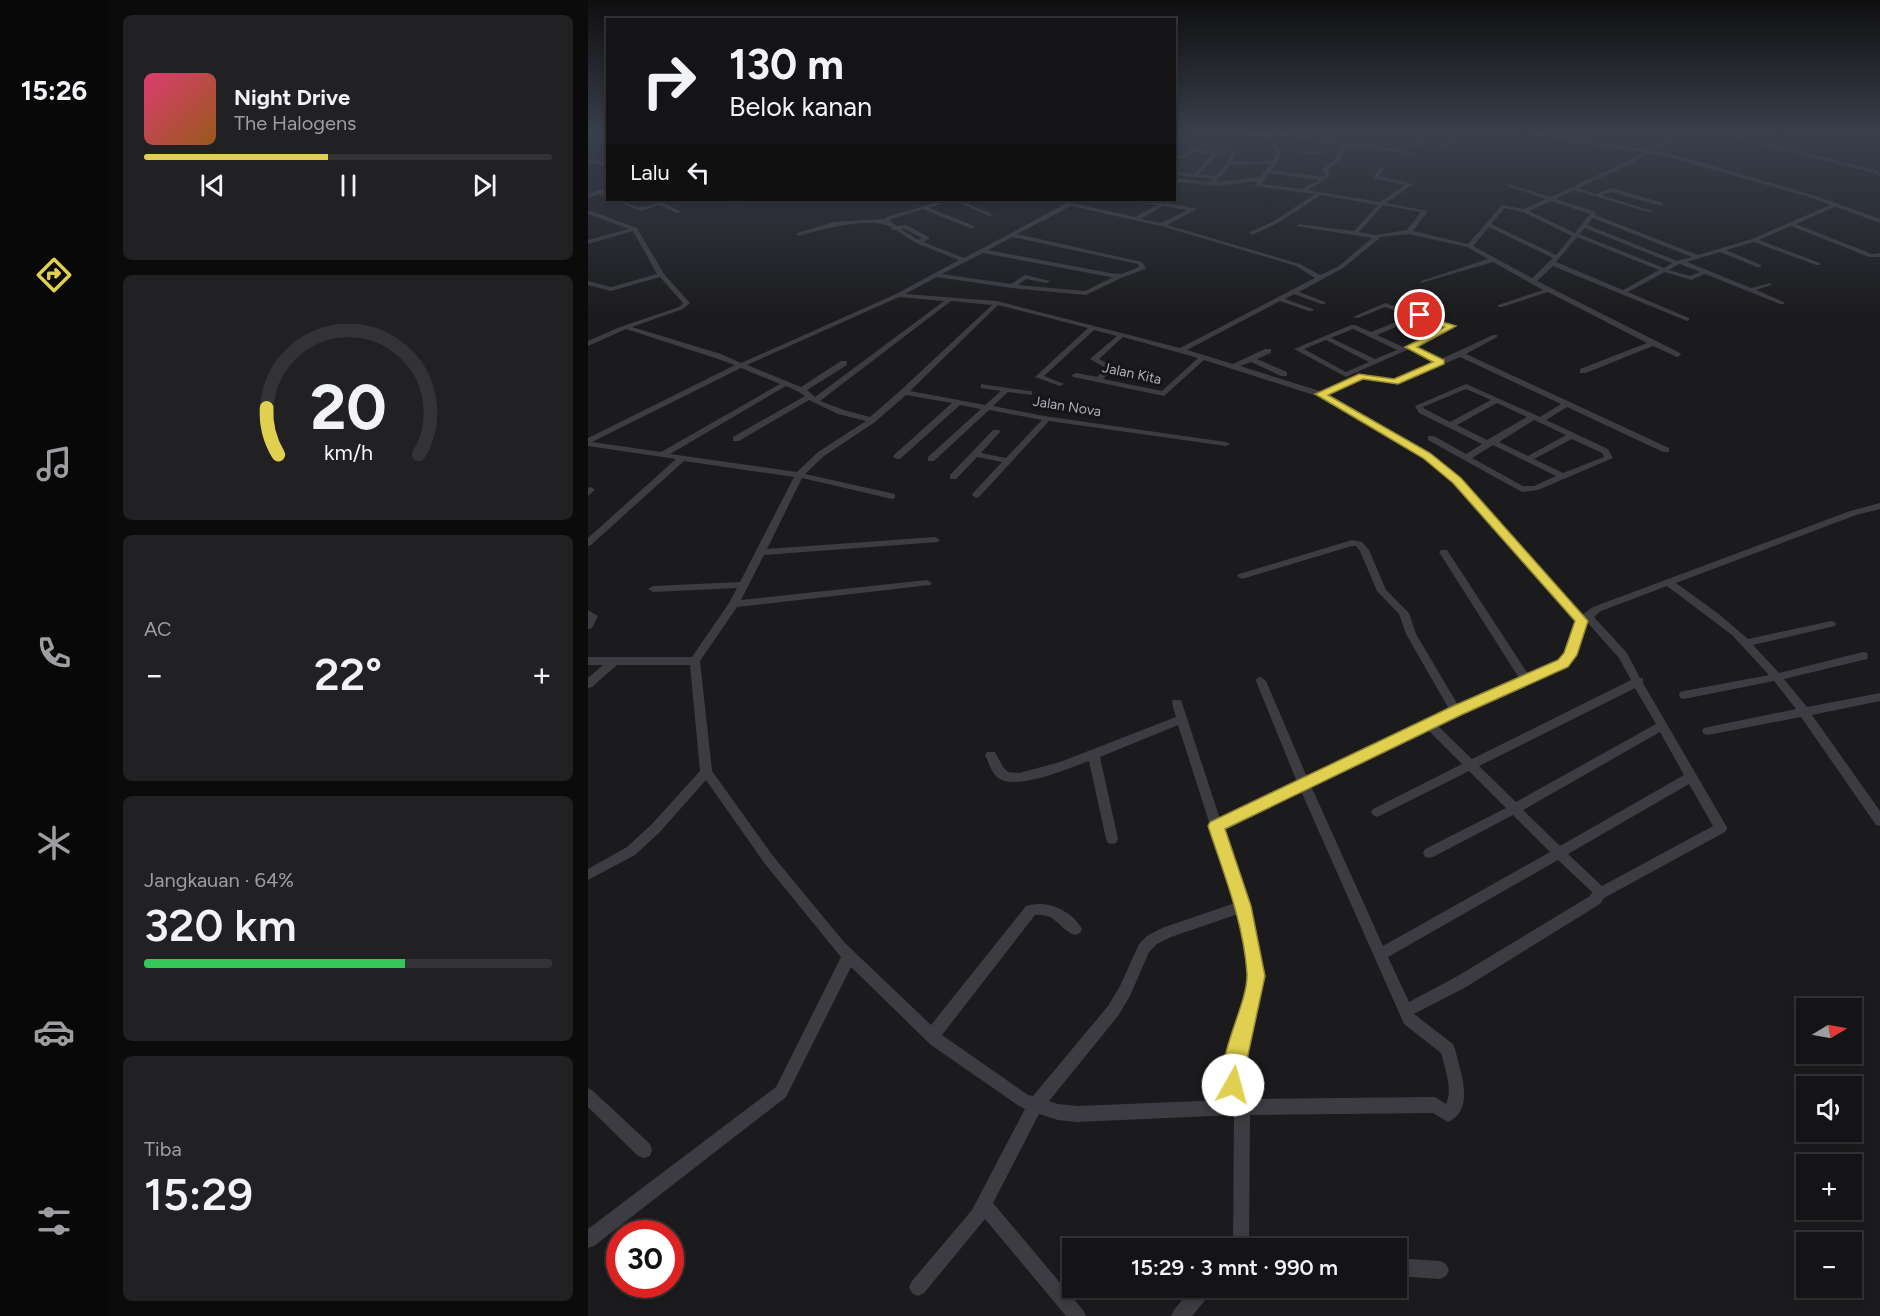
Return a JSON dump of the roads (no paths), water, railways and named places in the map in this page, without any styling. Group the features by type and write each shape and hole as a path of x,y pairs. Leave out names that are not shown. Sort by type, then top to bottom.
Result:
{"street":[{"path":"1252,233 1306,204 1317,195"},
{"path":"1335,195 1425,211 1409,232"},
{"path":"1355,233 1382,203 1393,195"},
{"path":"1533,281 1594,213 1541,195"},
{"path":"1525,212 1555,195"},
{"path":"1598,195 1650,212"},
{"path":"1631,195 1660,204"},
{"path":"1809,195 1880,221"},
{"path":"618,201 638,209 666,201"},
{"path":"799,234 834,224 887,220 945,201"},
{"path":"958,201 991,214"},
{"path":"1140,201 1194,209 1162,225"},
{"path":"588,442 739,366 898,295 1070,202 1162,225 1294,263 1320,278"},
{"path":"660,203 679,212"},
{"path":"1136,219 1163,204"},
{"path":"1624,292 1679,263 1754,240 1837,204"},
{"path":"1469,246 1504,206 1525,212 1573,234 1686,278 1705,272"},
{"path":"925,208 972,227"},
{"path":"588,212 635,229 661,275 687,303 685,306 626,327 588,344"},
{"path":"1592,216 1699,257"},
{"path":"887,220 893,229 918,242 965,260"},
{"path":"1487,224 1553,260 1687,319"},
{"path":"1791,224 1871,256 1880,255"},
{"path":"1299,225 1377,237 1409,232 1469,246 1548,290 1677,355"},
{"path":"1583,225 1782,303"},
{"path":"588,242 635,229"},
{"path":"935,275 1012,286 1086,293 1140,270 1143,266 1012,235"},
{"path":"1180,350 1348,263 1377,237"},
{"path":"1754,240 1818,264"},
{"path":"1721,250 1760,266"},
{"path":"983,251 1122,276"},
{"path":"1422,282 1492,260"},
{"path":"588,283 605,289 616,289 661,275"},
{"path":"1012,286 1025,277 1047,281"},
{"path":"1751,290 1768,284"},
{"path":"1500,306 1548,290"},
{"path":"1294,292 1323,303"},
{"path":"898,295 998,303 1180,350 1320,394 1426,456 1457,481 1584,619 1623,656 1721,828 1599,894 1596,900 1461,982 1405,1011"},
{"path":"1280,299 1311,310"},
{"path":"736,439 812,399 949,300"},
{"path":"998,303 872,420 821,454 799,475 734,604 695,662 706,772 769,860 849,956 932,1036 1035,1106 1077,1114 1237,1107 1435,1105 1448,1114 1456,1104 1457,1091 1448,1049 1417,1026 1405,1011 1261,681"},
{"path":"1356,316 1385,305 1420,315 1452,328 1406,349 1344,374 1298,349 1353,326 1406,349 1440,362"},
{"path":"1372,334 1420,315"},
{"path":"626,327 718,356 802,390 812,399 841,412 872,420"},
{"path":"1060,384 1039,377 1092,328"},
{"path":"1099,379 1111,367 1094,359 1122,335"},
{"path":"1320,394 1362,376 1395,382 1495,336"},
{"path":"1326,337 1375,362"},
{"path":"1583,371 1653,343"},
{"path":"1235,366 1269,351"},
{"path":"1460,354 1666,450"},
{"name":"Jalan Kita","path":"1076,375 1164,394 1203,357"},
{"path":"1251,359 1284,374"},
{"path":"802,390 844,363"},
{"path":"662,456 785,384"},
{"path":"984,386 1029,393"},
{"path":"1431,438 1522,489 1535,488 1610,456 1466,386 1419,406 1422,411 1450,425 1562,476"},
{"path":"931,459 1006,390"},
{"name":"Jalan Nova","path":"904,392 991,406 1044,418 1226,444"},
{"path":"1450,425 1498,400"},
{"path":"897,457 959,401"},
{"path":"1466,458 1566,404"},
{"path":"976,495 1046,420 1044,418"},
{"path":"953,477 996,432"},
{"path":"1528,459 1571,436"},
{"path":"588,442 681,459 799,475 892,496"},
{"path":"975,454 1008,461"},
{"path":"588,543 681,459"},
{"path":"1216,826 1456,711 1563,663 1570,655 1584,619 1597,609 1668,582 1878,510"},
{"path":"759,552 918,539 935,540"},
{"path":"1242,576 1353,543 1359,544 1364,550 1382,591 1404,613 1411,634 1456,711"},
{"path":"1444,552 1526,680"},
{"path":"1668,582 1745,643 1776,677 1804,711 1880,821"},
{"path":"734,604 927,583"},
{"path":"653,589 743,585"},
{"path":"588,613 594,616 588,626"},
{"path":"1745,643 1831,624"},
{"path":"1684,695 1776,677 1863,656"},
{"path":"588,661 695,662"},
{"path":"588,684 613,662"},
{"path":"1377,812 1639,681"},
{"path":"1708,731 1880,697"},
{"path":"1177,703 1243,906 1256,976 1234,1063 1241,1238"},
{"path":"991,755 1001,774 1008,778 1047,771 1181,719"},
{"path":"1430,725 1596,887 1599,894"},
{"path":"1429,853 1514,809 1662,726"},
{"path":"1093,753 1112,839"},
{"path":"588,875 631,851 656,829 706,772"},
{"path":"1380,955 1692,777"},
{"path":"918,1287 985,1206 1035,1106 1113,1011 1125,991 1144,948 1152,940 1243,906"},
{"path":"932,1036 1031,910 1048,909 1061,914 1075,929"},
{"path":"588,1240 781,1092 849,956"},
{"path":"588,1096 644,1150"},
{"path":"985,1206 1077,1316"},
{"path":"1407,1268 1440,1270"},
{"path":"1180,1316 1196,1298"}]}
